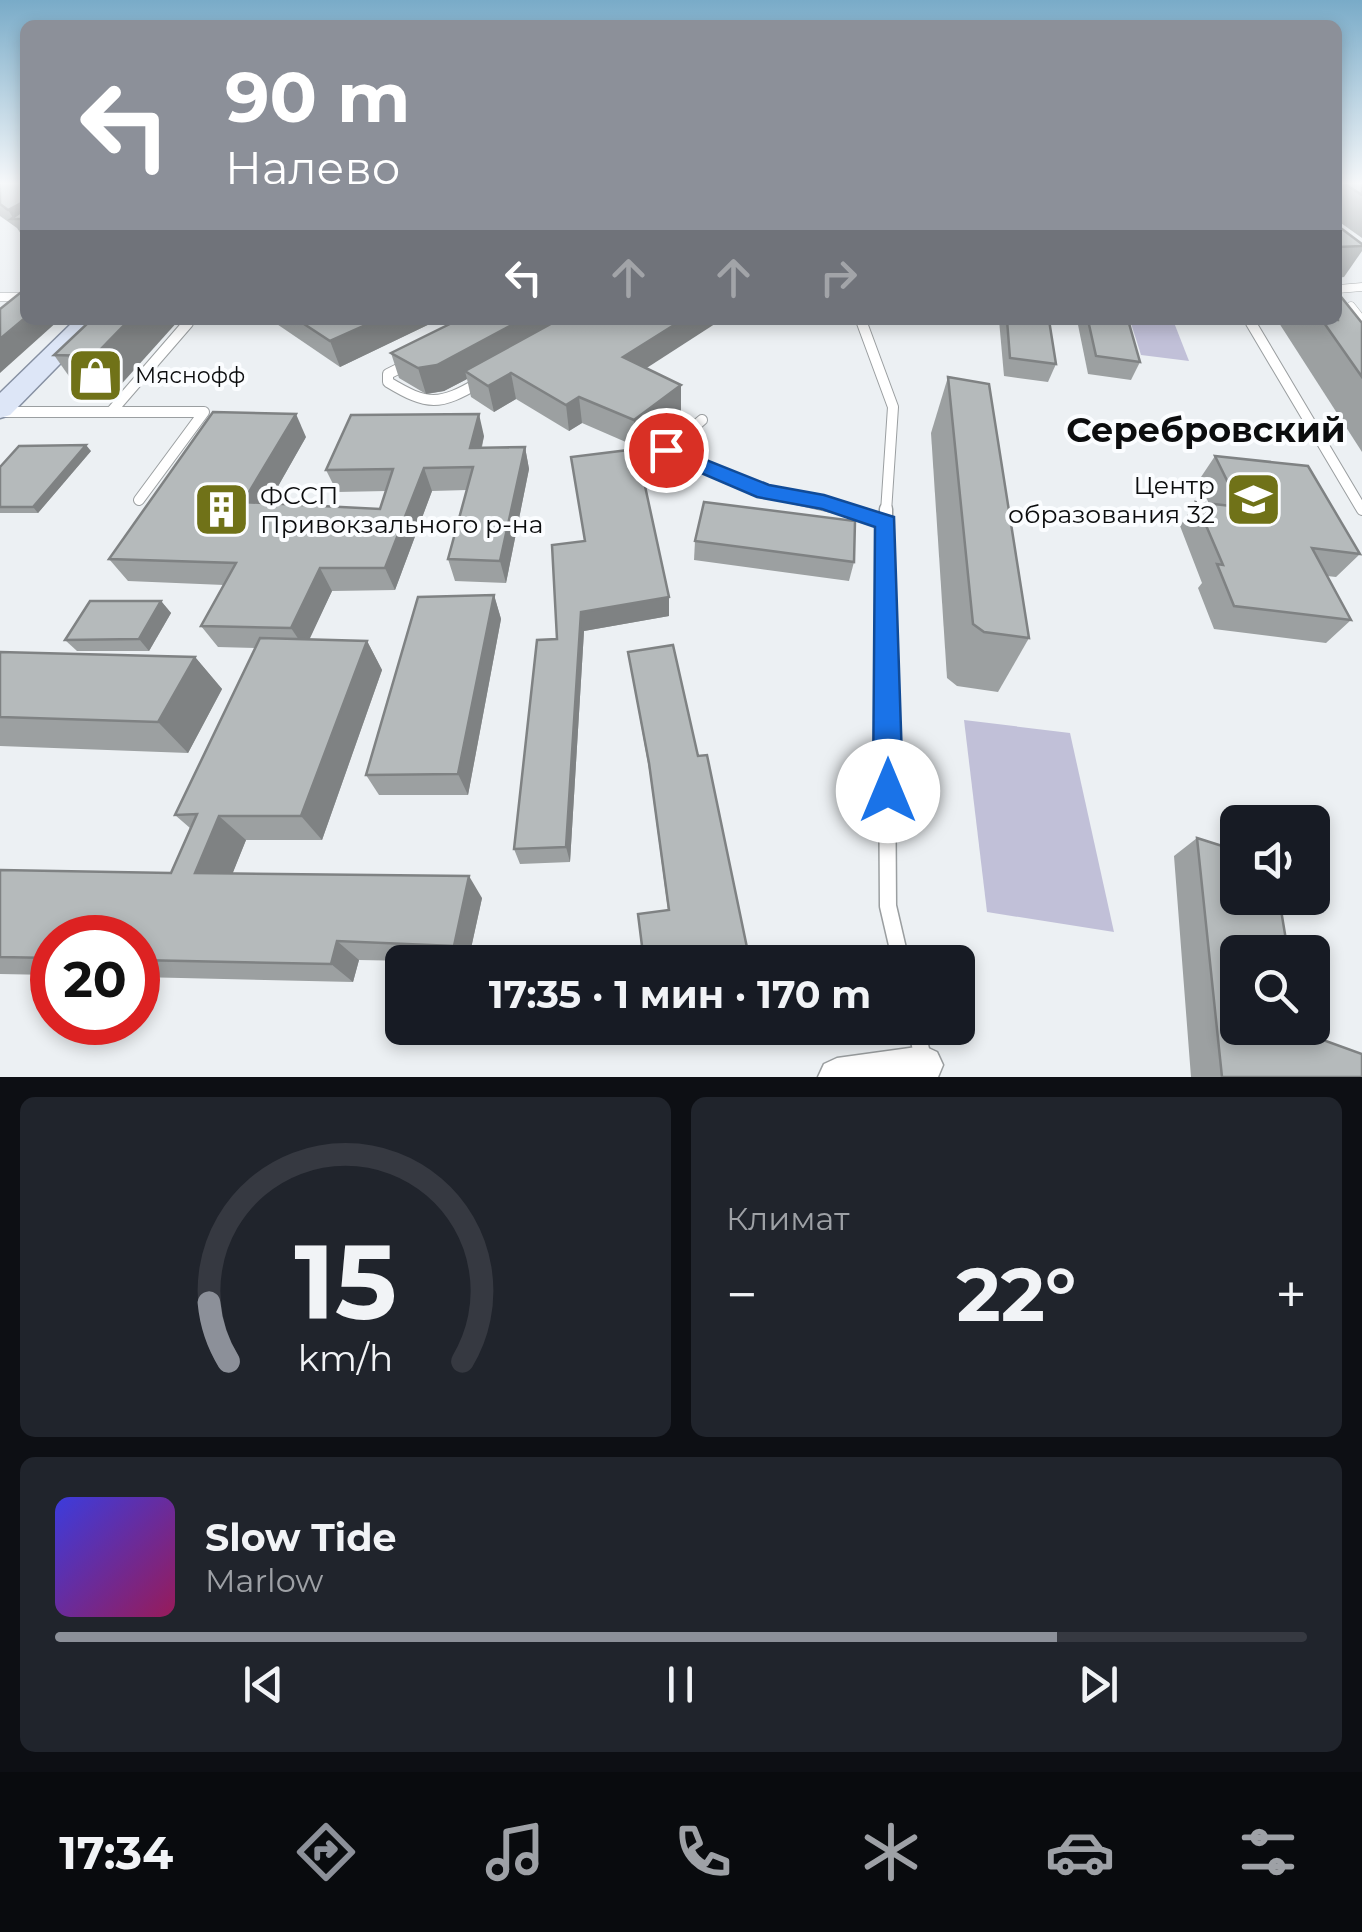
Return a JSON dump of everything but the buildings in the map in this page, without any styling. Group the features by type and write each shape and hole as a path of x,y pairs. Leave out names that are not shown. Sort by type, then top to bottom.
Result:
{"main road":[{"path":"0,410 85,325"}],"street":[{"path":"836,1077 926,1071"}],"lane":[{"path":"1351,306 1362,320"},
{"path":"111,412 187,325"},
{"path":"863,325 893,407 886,523 888,906 897,945"},
{"path":"1251,325 1362,510"},
{"path":"420,358 388,374 388,382 423,403 442,404 491,376"},
{"path":"0,410 204,412 139,500"},
{"path":"702,420 666,450 764,492 824,502 886,523"},
{"path":"920,1045 926,1071"}],"shaded area":[{"path":"1132,325 1175,325 1189,361 1141,355"},
{"path":"964,720 1070,733 1114,932 987,912"}],"place":[{"name":"Мяснофф","path":"96,375"},
{"name":"Центр образования 32","path":"1254,499"},
{"name":"ФССП Привокзального р-на","path":"221,509"}],"district":[{"name":"Серебровский","path":"1206,430"}],"route":[{"path":"666,450 764,492 824,502 886,523 888,791"}]}
